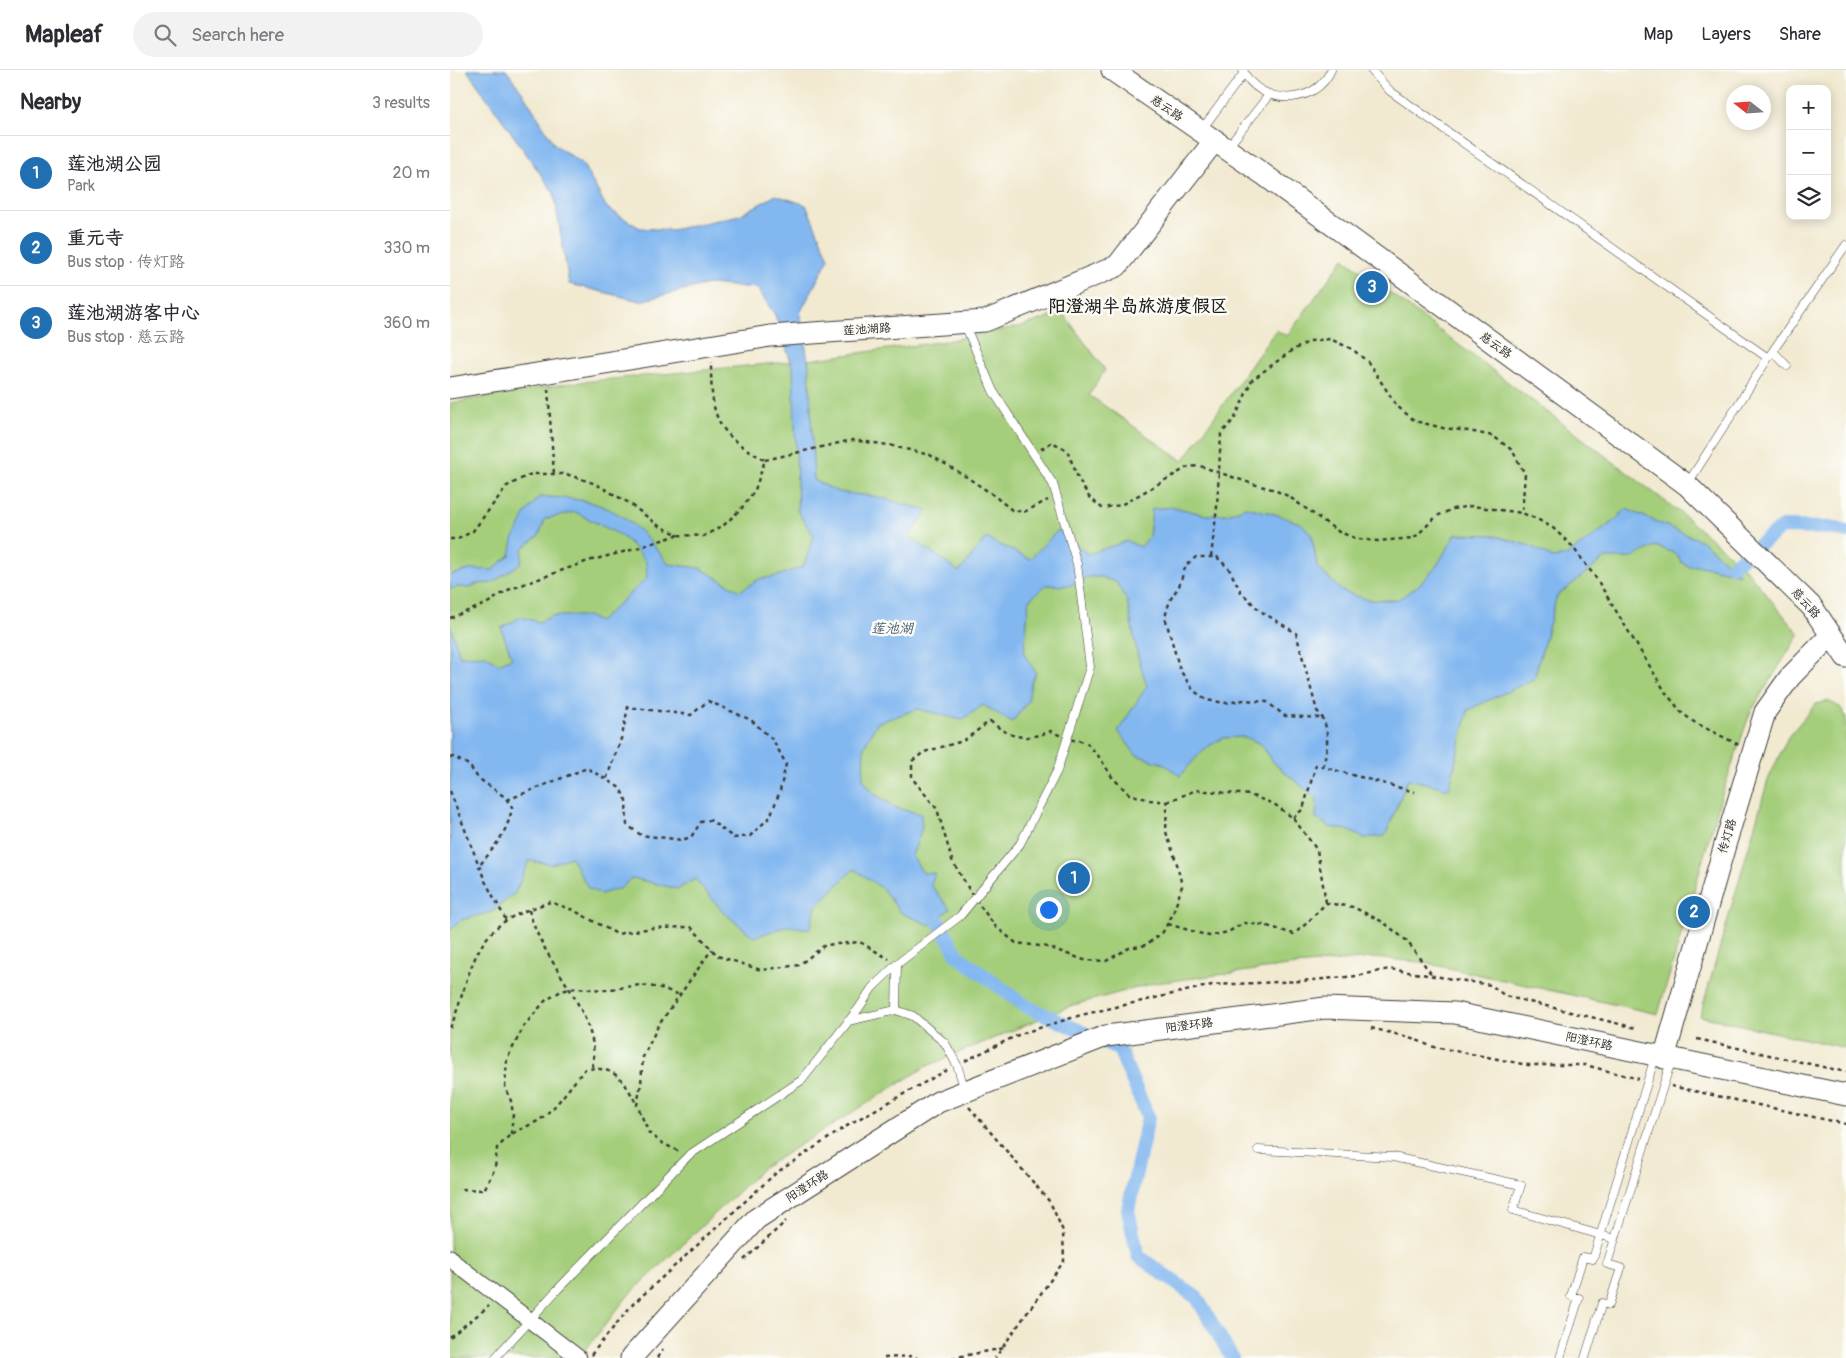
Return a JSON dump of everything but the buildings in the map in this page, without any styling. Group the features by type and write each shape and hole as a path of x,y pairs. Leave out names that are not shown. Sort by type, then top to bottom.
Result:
{"street":[{"name":"慈云路","path":"1112,70 1214,140 1686,484 1812,607 1846,657"},
{"name":"莲池湖路","path":"450,388 770,336 985,321 1117,266 1214,140"},
{"name":"传灯路","path":"1664,1057 1724,845 1765,712 1790,677 1831,635"},
{"name":"阳澄环路","path":"631,1358 756,1219 938,1102 1106,1036 1315,1009 1334,1008 1455,1013 1846,1095"},
{"path":"450,1257 455,1263 579,1358"}],"lane":[{"path":"1243,71 1254,86 1269,95 1285,98 1302,96 1317,88 1331,70"},
{"path":"1371,70 1390,91 1788,366"},
{"path":"1214,140 1243,71"},
{"path":"1214,140 1269,95"},
{"path":"1686,484 1770,355 1846,245"},
{"path":"496,1358 529,1320 689,1155 802,1080 872,988 897,964 960,916 1020,844 1057,771 1090,667 1077,564 1053,484 993,391 964,322"},
{"path":"896,1010 897,964"},
{"path":"848,1022 896,1010 913,1016 945,1043 957,1065 965,1092"},
{"path":"1560,1358 1579,1298 1571,1296 1583,1257 1593,1259 1648,1081 1664,1057"},
{"path":"1585,1358 1602,1303 1609,1306 1620,1268 1607,1264 1664,1084 1664,1057"},
{"path":"1258,1150 1393,1157 1521,1184 1513,1210 1615,1239"}],"path":[{"path":"1211,557 1217,507 1220,434 1235,418 1252,380 1292,351 1310,341 1330,339 1352,349 1368,362 1397,406 1416,421 1443,428 1493,436 1512,450 1525,474 1522,513"},
{"path":"711,346 711,386 715,415 728,435 745,449 765,460 788,453 852,440 889,445 930,455 992,494 1012,510 1024,512 1056,496"},
{"path":"546,373 554,474"},
{"path":"1033,454 1052,442 1067,450 1078,478 1089,497 1102,508 1121,505 1188,467 1200,466 1288,496 1339,532 1358,539 1378,542 1414,538 1437,516 1454,509 1472,506 1522,513 1537,518 1553,528 1572,546 1596,578 1666,693 1682,713 1694,722 1753,752"},
{"path":"452,617 486,604 516,587 588,561 679,535 704,536 724,525 741,509 755,490 765,460"},
{"path":"450,539 458,539 473,531 507,486 531,474 566,474 596,484 629,503 659,526 679,535"},
{"path":"1323,768 1328,746 1324,718 1317,711 1296,633 1259,610 1241,592 1229,569 1217,557 1196,557 1186,565 1179,586 1170,600 1165,617 1180,670 1193,690 1206,700 1226,703 1244,700 1267,702 1285,716 1324,718"},
{"path":"507,800 587,768 606,780 620,788 626,800 627,825 641,836 682,840 692,837 701,822 710,820 734,838 750,836 770,817 780,791 786,764 773,740 751,720 708,701 691,715 628,707 622,736 606,780"},
{"path":"1166,802 1166,832 1182,886 1168,924 1163,932 1146,945 1129,948 1106,961 1084,960 1048,947 1016,943 996,927 974,898 952,860 937,810 912,778 912,761 924,752 963,741 990,721 1002,731 1020,737 1034,737 1051,731 1067,739 1086,742 1100,758 1112,777 1129,794 1150,800 1166,802 1196,790 1250,795 1274,804 1292,818 1317,850 1326,903"},
{"path":"450,758 454,757 469,765 478,778 512,806 506,829 479,866"},
{"path":"1292,818 1303,809 1316,765 1415,792"},
{"path":"450,791 485,881 506,920"},
{"path":"450,1028 480,946 506,920 550,902 573,910 617,934 652,928 690,927 718,956 761,970 799,966 825,944 860,942 897,964"},
{"path":"1168,924 1209,936 1228,932 1244,923 1264,925 1294,934 1308,923 1326,903"},
{"path":"1326,903 1353,907 1383,922 1407,941 1433,976"},
{"path":"529,910 556,968 570,989 589,1031 593,1047 592,1068"},
{"path":"637,1105 643,1057 658,1026 712,949"},
{"path":"511,1134 513,1114 511,1101 505,1088 507,1059 524,1026 544,1001 561,992 575,988 605,990 640,985 661,988 680,995"},
{"path":"1022,1033 1081,1015"},
{"path":"1364,1027 1412,1038 1430,1046 1528,1064 1585,1065 1648,1081"},
{"path":"1697,1039 1846,1072"},
{"path":"462,1189 484,1190 495,1168 497,1148 511,1134 540,1120 556,1105 585,1069 600,1068 619,1075 637,1105 649,1133 674,1150 689,1155"},
{"path":"1664,1084 1846,1124"},
{"path":"965,1092 969,1106 1050,1202 1063,1231 1064,1261 1004,1348 995,1358"},
{"path":"742,1262 792,1216"},
{"path":"450,1337 500,1298"},
{"path":"657,1358 668,1342"},
{"path":"952,1358 1004,1348"},
{"path":"884,1358 912,1356 917,1358"}],"green space":[{"path":"1344,258 1682,514 1743,566 1799,634 1750,713 1721,797 1658,1014 1421,962 1372,958 1296,965 1155,983 1073,1005 927,1066 763,1168 627,1297 579,1358 450,1358 450,403 571,383 808,360 946,341 1022,326 1063,313 1105,370 1089,395 1183,461 1276,330 1287,336"},
{"path":"1828,701 1840,707 1846,716 1846,1048 1700,1016 1768,780 1788,737 1816,704"}],"water":[{"name":"莲池湖","path":"467,70 506,70 521,90 555,145 582,163 607,208 640,228 672,230 740,215 776,195 806,205 829,258 800,313 809,366 814,480 838,492 878,497 928,511 909,536 959,572 986,538 1030,559 1058,530 1088,554 1127,541 1141,547 1149,537 1152,509 1174,507 1206,515 1228,514 1246,507 1275,514 1302,524 1312,535 1317,567 1342,591 1369,600 1397,600 1419,585 1436,567 1456,534 1492,535 1531,546 1553,558 1566,556 1613,522 1626,509 1702,541 1740,574 1701,566 1688,566 1681,562 1677,554 1655,546 1631,558 1605,558 1557,596 1534,679 1468,710 1449,789 1408,779 1385,836 1364,838 1347,830 1330,827 1316,818 1317,799 1274,763 1261,744 1245,737 1222,738 1203,750 1180,776 1164,764 1136,755 1118,731 1147,686 1138,657 1127,601 1116,582 1101,577 1087,577 1069,586 1046,585 1029,600 1024,654 1036,673 1031,683 1028,701 1012,722 983,705 962,720 918,709 877,723 864,746 863,779 873,793 896,808 921,814 922,828 912,856 923,873 935,873 931,885 950,909 930,925 901,913 883,889 854,869 816,906 810,929 788,926 754,937 723,912 695,879 678,889 632,878 621,888 601,894 588,888 571,857 552,864 529,861 515,893 491,912 461,920 450,931 450,624 460,656 486,655 498,664 512,658 501,628 521,617 539,622 552,616 588,616 599,622 647,578 646,562 632,545 620,535 575,512 545,519 539,536 523,548 521,563 492,583 476,584 470,588 458,587 450,589 450,575 473,569 492,570 510,555 513,540 526,513 539,497 581,500 614,511 641,532 668,564 700,568 740,591 759,579 777,576 803,567 814,536 798,512 793,368 775,315 757,288 708,284 640,301 569,284 554,193"}],"waterway":[{"path":"1732,566 1782,527 1833,528 1846,532"},
{"path":"937,919 958,956 1024,1005 1119,1049 1148,1117 1128,1210 1138,1256 1197,1298 1232,1358"}],"place":[{"name":"莲池湖游客中心","path":"1372,287"},
{"name":"莲池湖公园","path":"1074,878"},
{"name":"重元寺","path":"1694,912"}],"district":[{"name":"阳澄湖半岛旅游度假区","path":"1138,306"}]}
